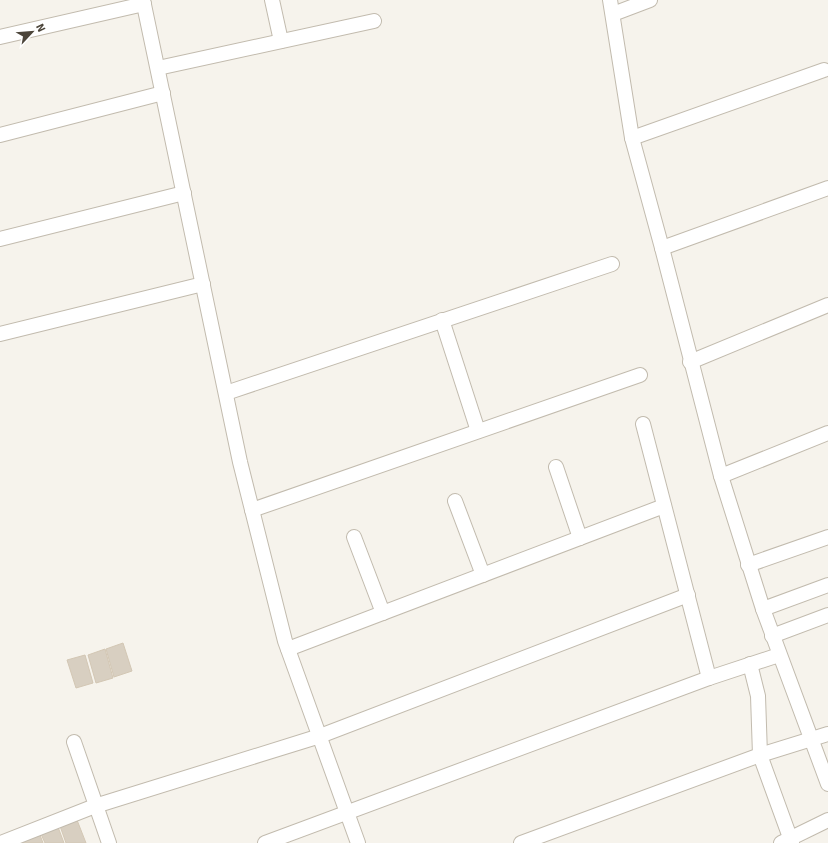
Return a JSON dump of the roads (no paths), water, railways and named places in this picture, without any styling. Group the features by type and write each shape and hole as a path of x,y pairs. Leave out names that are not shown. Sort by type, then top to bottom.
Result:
{"street":[{"path":"272,0 281,41"},
{"path":"610,0 632,138 721,476 762,609 828,784"},
{"path":"613,14 650,0"},
{"path":"0,37 144,2 252,510 288,649 358,843"},
{"path":"158,68 374,21"},
{"path":"632,138 824,70"},
{"path":"0,135 163,94"},
{"path":"662,248 828,188"},
{"path":"0,239 184,193"},
{"path":"226,393 612,264"},
{"path":"0,334 203,284"},
{"path":"690,362 828,305"},
{"path":"442,320 478,431"},
{"path":"252,510 640,375"},
{"path":"643,424 709,678"},
{"path":"721,476 828,433"},
{"path":"556,467 580,538"},
{"path":"455,501 483,575"},
{"path":"288,649 664,506"},
{"path":"354,537 382,614"},
{"path":"748,565 828,537"},
{"path":"762,609 828,585"},
{"path":"1,843 95,806 320,736 688,596"},
{"path":"772,636 828,615"},
{"path":"265,843 709,678 779,655"},
{"path":"750,664 758,696 760,755 788,842 828,820"},
{"path":"521,843 760,755 828,734"},
{"path":"74,742 109,843"}]}
